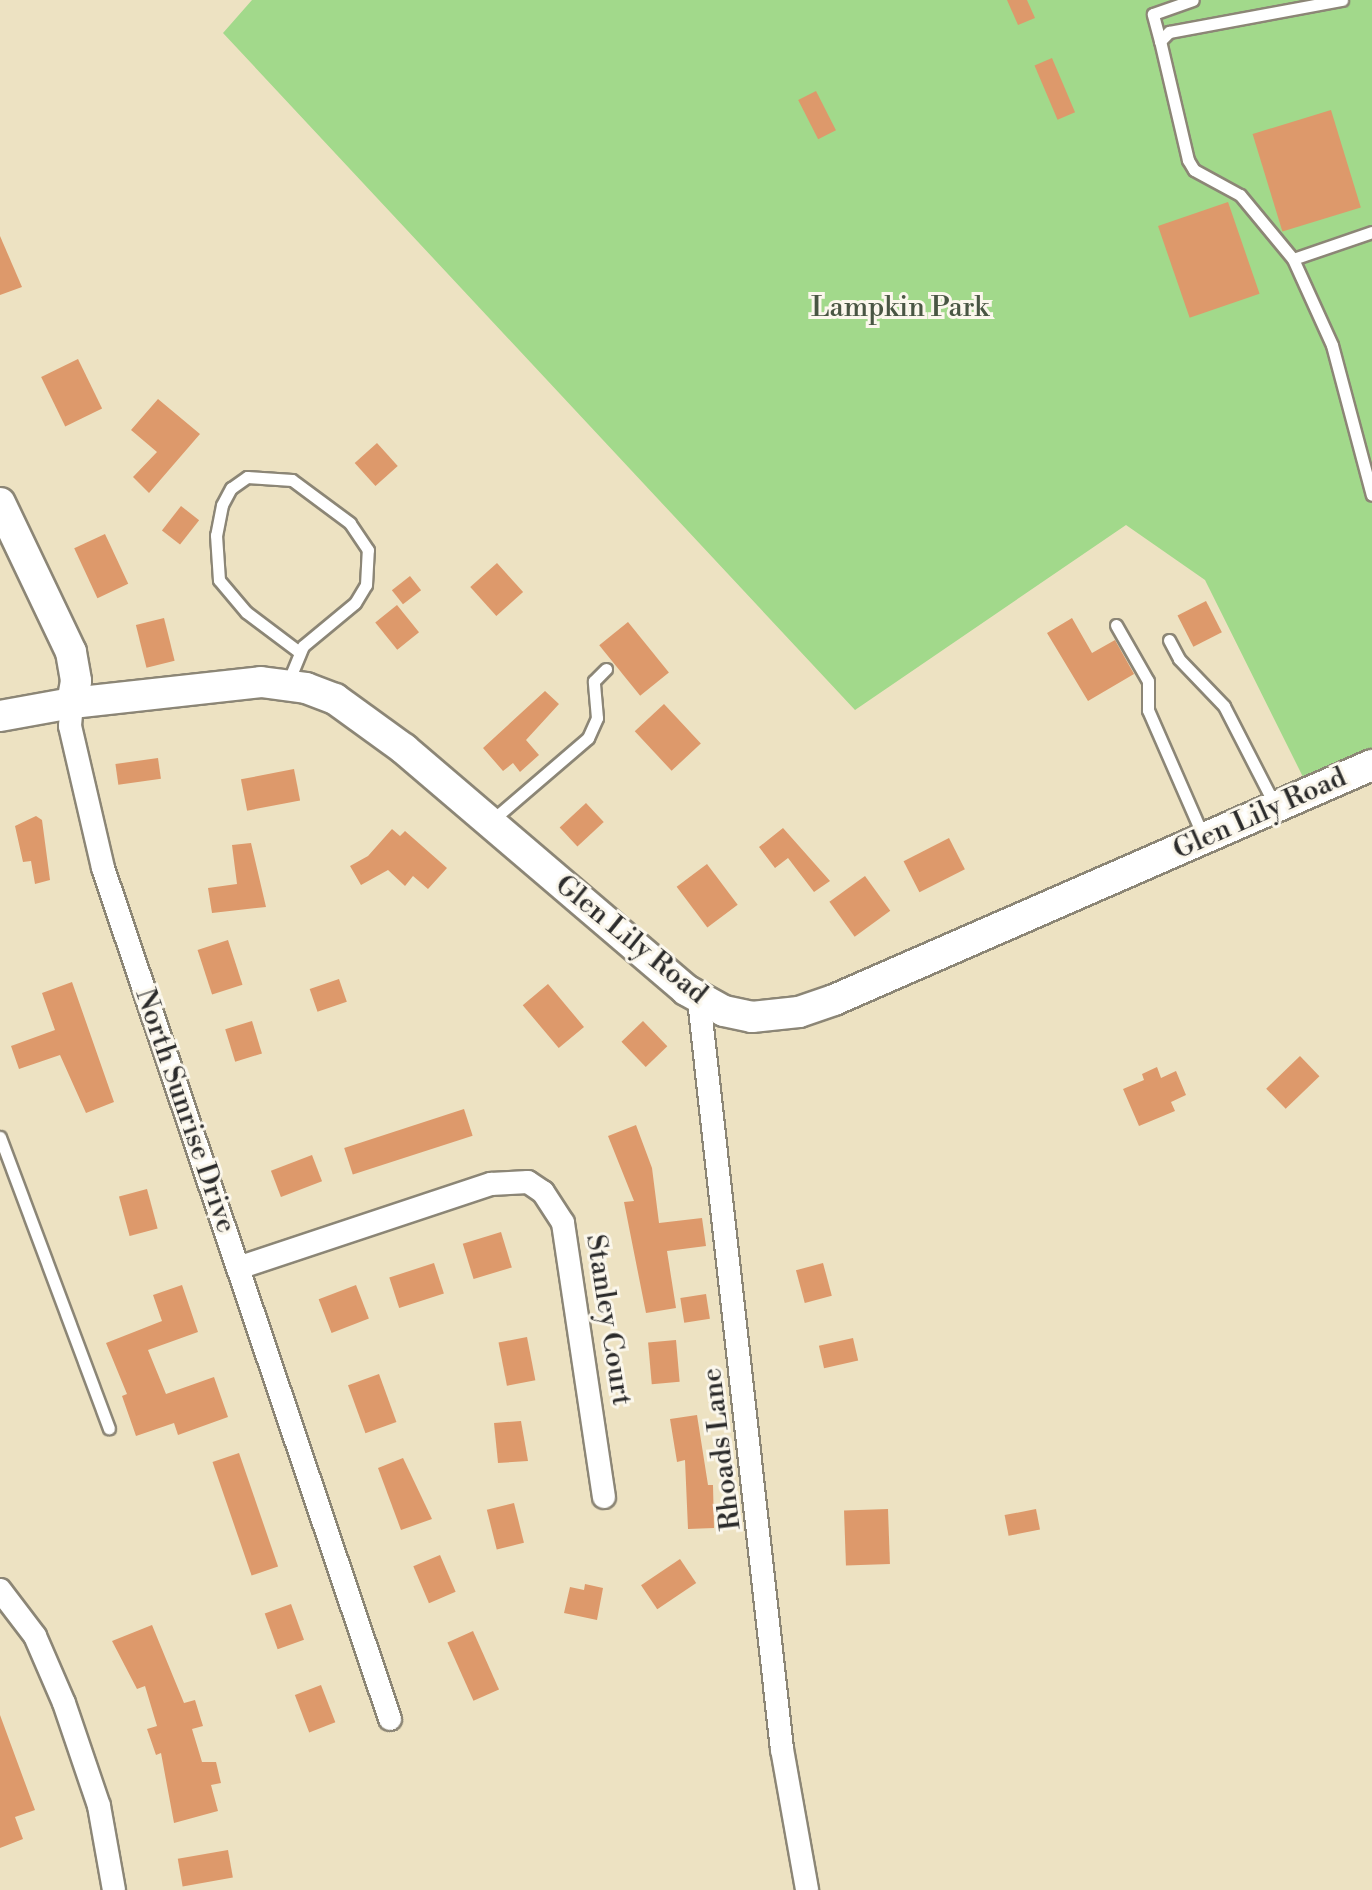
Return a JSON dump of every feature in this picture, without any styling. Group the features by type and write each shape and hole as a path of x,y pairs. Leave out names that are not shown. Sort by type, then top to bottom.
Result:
{"street":[{"name":"North Sunrise Drive","path":"0,503 71,652 76,681 72,703 73,739 103,868 390,1719"},
{"name":"Glen Lily Road","path":"0,716 72,703 261,682 287,685 335,699 490,823 699,1000 736,1015 799,1012 1372,765"},
{"name":"Rhoads Lane","path":"699,1000 782,1749 807,1890"},
{"name":"Stanley Court","path":"238,1268 491,1184 528,1182 543,1192 563,1223 604,1497"},
{"path":"0,1590 35,1636 64,1703 99,1806 114,1890"}],"lane":[{"path":"1193,0 1153,14 1188,160 1194,170 1240,195 1293,259 1332,345 1366,443 1372,495"},
{"path":"1160,41 1169,32 1342,0"},
{"path":"1293,259 1372,232"},
{"path":"287,685 299,652 355,603 368,577 368,550 350,523 292,480 247,477 231,488 222,505 216,535 219,580 237,604 299,652"},
{"path":"1116,625 1148,681 1148,710 1204,839"},
{"path":"1169,640 1179,659 1224,706 1276,807"},
{"path":"490,823 588,738 597,718 594,681 606,669"},
{"path":"0,1137 109,1428"}],"green space":[{"name":"Lampkin Park","path":"252,0 1372,0 1372,749 1304,779 1205,580 1126,525 855,710 223,33"}],"building":[{"path":"1007,0 1027,0 1035,18 1018,25"},
{"path":"1052,58 1075,112 1058,120 1035,65"},
{"path":"816,91 836,130 818,139 798,100"},
{"path":"1331,110 1361,208 1282,232 1253,134"},
{"path":"1228,202 1260,294 1190,318 1158,226"},
{"path":"0,236 22,287 0,295"},
{"path":"78,359 102,408 65,426 41,377"},
{"path":"158,399 200,434 149,493 133,477 157,452 131,430"},
{"path":"377,443 398,466 375,486 355,463"},
{"path":"181,506 199,520 180,545 162,530"},
{"path":"105,534 128,584 97,598 74,548"},
{"path":"497,563 523,592 496,616 470,587"},
{"path":"410,576 421,590 403,604 392,590"},
{"path":"1206,601 1222,632 1193,647 1177,616"},
{"path":"397,605 419,632 397,650 375,623"},
{"path":"164,618 175,661 147,668 136,625"},
{"path":"1072,618 1092,653 1115,640 1134,674 1088,701 1047,633"},
{"path":"628,622 669,673 640,696 599,645"},
{"path":"545,691 559,704 526,740 539,755 520,772 513,763 503,771 483,748"},
{"path":"664,704 701,743 672,771 635,731"},
{"path":"158,758 161,779 118,785 115,764"},
{"path":"294,769 300,800 247,811 241,779"},
{"path":"586,803 604,822 577,847 560,828"},
{"path":"36,816 42,820 50,880 35,884 31,861 23,862 15,826"},
{"path":"783,828 830,881 814,892 788,858 775,868 759,847"},
{"path":"392,829 400,836 405,831 447,868 428,889 413,876 405,886 388,870 361,885 350,866 368,856"},
{"path":"949,838 965,869 919,892 904,861"},
{"path":"251,843 266,907 212,913 208,888 237,884 232,845"},
{"path":"707,864 738,905 707,928 677,887"},
{"path":"865,876 890,911 855,937 829,902"},
{"path":"228,940 243,985 212,995 198,950"},
{"path":"339,979 347,1002 318,1012 310,989"},
{"path":"72,982 114,1102 86,1113 60,1055 19,1069 11,1046 55,1030 42,993"},
{"path":"548,984 584,1027 559,1048 523,1005"},
{"path":"252,1021 262,1054 235,1062 225,1029"},
{"path":"643,1021 667,1046 646,1067 621,1042"},
{"path":"1300,1056 1319,1076 1286,1109 1266,1089"},
{"path":"1157,1067 1161,1078 1176,1071 1186,1095 1171,1102 1175,1111 1139,1126 1123,1089 1144,1080 1142,1074"},
{"path":"464,1109 473,1136 353,1175 344,1148"},
{"path":"636,1125 652,1168 659,1223 702,1218 706,1246 667,1251 676,1308 646,1313 624,1202 634,1201 608,1136"},
{"path":"312,1155 322,1181 281,1197 271,1171"},
{"path":"147,1189 158,1229 130,1236 119,1197"},
{"path":"501,1232 512,1267 474,1279 463,1244"},
{"path":"434,1263 444,1293 399,1308 389,1278"},
{"path":"823,1263 832,1296 805,1303 796,1270"},
{"path":"182,1285 198,1332 148,1350 166,1394 214,1377 228,1417 178,1435 174,1423 136,1436 122,1396 127,1394 106,1343 162,1321 153,1295"},
{"path":"356,1285 369,1319 332,1333 319,1299"},
{"path":"706,1294 710,1319 684,1323 680,1298"},
{"path":"527,1337 535,1380 507,1386 499,1343"},
{"path":"853,1338 858,1360 824,1368 819,1346"},
{"path":"676,1340 680,1382 652,1384 648,1342"},
{"path":"379,1374 396,1422 365,1433 348,1385"},
{"path":"697,1415 708,1485 713,1485 714,1528 688,1529 685,1460 677,1462 670,1419"},
{"path":"521,1421 528,1461 498,1463 494,1423"},
{"path":"239,1453 278,1566 252,1576 213,1462"},
{"path":"403,1458 432,1519 401,1530 378,1468"},
{"path":"514,1503 524,1543 497,1550 487,1510"},
{"path":"888,1509 890,1564 846,1566 844,1511"},
{"path":"1036,1509 1040,1530 1009,1536 1005,1515"},
{"path":"440,1555 456,1592 429,1603 413,1566"},
{"path":"680,1559 696,1583 657,1609 641,1585"},
{"path":"585,1584 603,1588 597,1620 564,1613 570,1587 584,1590"},
{"path":"291,1604 304,1640 278,1649 265,1614"},
{"path":"152,1625 184,1703 195,1700 203,1726 192,1729 202,1762 216,1762 221,1783 211,1785 218,1811 174,1823 161,1753 156,1755 147,1729 157,1726 145,1686 137,1689 112,1641"},
{"path":"473,1631 499,1689 473,1701 447,1642"},
{"path":"321,1685 335,1722 309,1732 295,1695"},
{"path":"0,1715 35,1810 15,1817 23,1839 0,1848"},
{"path":"228,1850 233,1878 183,1886 178,1859"}]}
